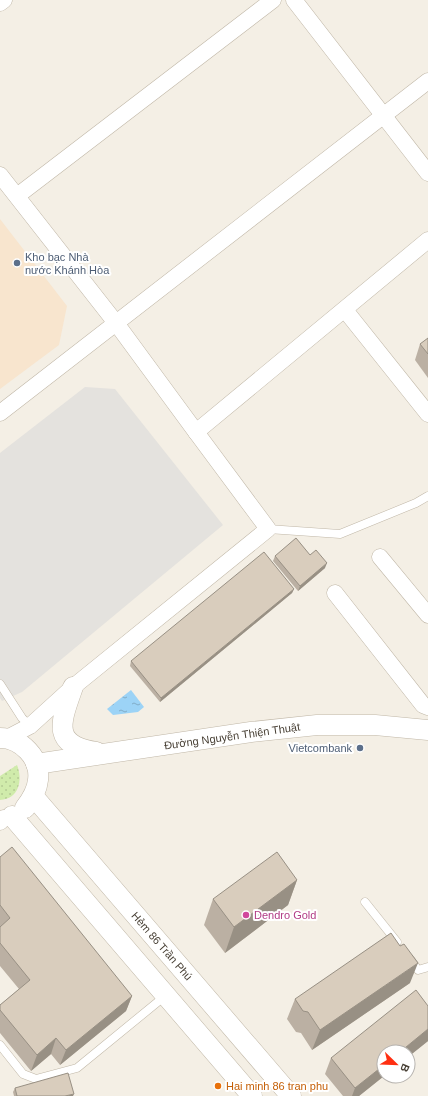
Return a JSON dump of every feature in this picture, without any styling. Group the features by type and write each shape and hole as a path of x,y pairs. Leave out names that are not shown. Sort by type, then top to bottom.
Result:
{"street":[{"path":"0,3 4,0"},
{"path":"17,196 272,0"},
{"path":"294,0 428,173"},
{"path":"0,413 428,81"},
{"path":"0,175 116,323 268,529 73,687 30,726 3,738"},
{"path":"196,432 428,240"},
{"path":"345,310 428,414"},
{"path":"380,557 428,615"},
{"path":"335,593 423,705 428,707"},
{"path":"73,687 62,719 64,735 76,748 102,754"},
{"name":"Đường Nguyễn Thiện Thuật","path":"36,764 251,732 317,725 375,726 428,730"},
{"path":"3,738 21,744 29,751 36,764 39,779 34,797 25,808 4,819 165,996 252,1096"},
{"name":"Hẻm 86 Trần Phú","path":"34,797 291,1096"}],"lane":[{"path":"268,529 340,534 416,503 428,496"},
{"path":"0,684 22,718 30,726"},
{"path":"366,902 418,970 428,967"},
{"path":"0,1045 23,1074 36,1079 77,1068 165,996"}],"shaded area":[{"name":"Kho bạc Nhà nước Khánh Hòa","path":"0,219 67,306 59,345 0,389"},
{"path":"85,387 115,389 223,525 22,692 2,701 0,698 0,453"}],"green space":[{"path":"17,765 20,777 18,788 12,796 0,800 0,776"}],"water":[{"path":"131,690 144,707 138,712 113,715 107,709"}],"building":[{"path":"428,338 428,354 420,344"},
{"path":"296,538 310,555 316,550 327,563 300,586 275,556"},
{"path":"264,552 294,589 161,698 131,661"},
{"path":"12,847 132,996 66,1050 56,1038 37,1055 0,1010 0,1005 30,980 0,943 0,927 10,918 0,905 0,857"},
{"path":"277,852 297,880 234,927 213,899"},
{"path":"391,933 400,946 404,944 418,963 320,1030 308,1012 303,1011 295,999"},
{"path":"416,990 428,1006 428,1029 410,1044 376,1044 376,1071 355,1088 331,1058"},
{"path":"68,1073 74,1094 65,1096 17,1096 15,1088"}],"place":[{"name":"Kho bạc Nhà nước Khánh Hòa","path":"17,263"},
{"name":"Vietcombank","path":"360,748"},
{"name":"Dendro Gold","path":"246,915"},
{"name":"Hai minh 86 tran phu","path":"218,1086"}]}
